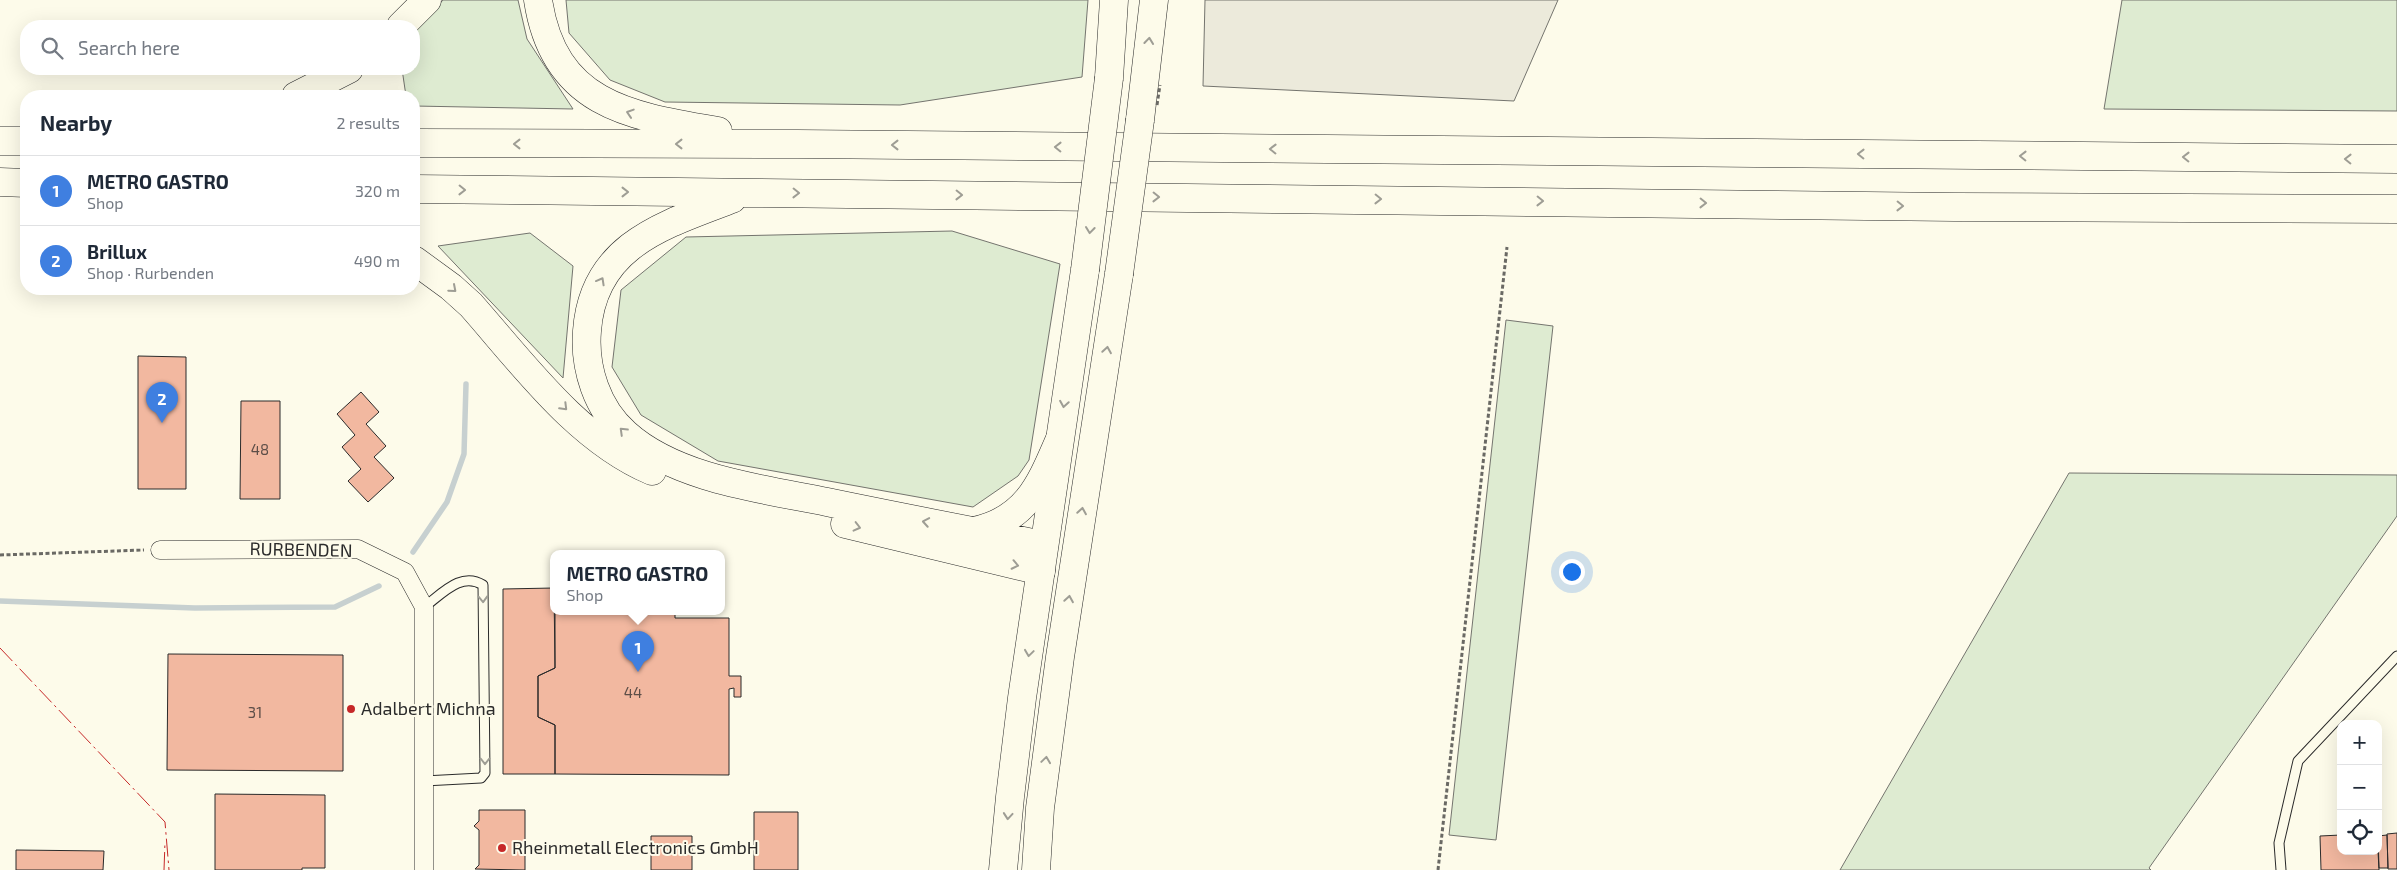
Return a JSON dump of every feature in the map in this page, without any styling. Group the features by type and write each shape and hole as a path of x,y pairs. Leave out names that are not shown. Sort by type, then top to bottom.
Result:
{"main road":[{"path":"407,20 427,0"},
{"path":"538,0 544,26 556,54 577,83 598,99 622,111 656,120 798,144"},
{"path":"1003,870 1011,787 1059,441 1085,270 1110,78 1114,0"},
{"path":"1036,870 1040,808 1074,559 1119,274 1154,0"},
{"path":"308,90 337,75"},
{"path":"0,141 20,141"},
{"path":"420,143 798,144 2397,159"},
{"path":"0,182 20,183"},
{"path":"420,189 1964,207 2397,209"},
{"path":"748,193 675,220 646,234 625,250 605,275 592,302 586,339 593,384 607,412 626,435 648,450 707,475 797,496 974,531 1043,558"},
{"path":"420,264 451,287 471,305 544,386 599,440 631,461 674,479 734,497 1043,558 1074,559"},
{"path":"974,531 1001,522 1026,503 1039,486 1059,441"}],"street":[{"name":"RURBENDEN","path":"160,550 358,549 406,572 424,607 424,870"}],"lane":[{"path":"424,607 462,579 474,580 483,585 485,773 481,778 424,781"},
{"path":"2281,870 2279,844 2298,761 2397,656"}],"path":[{"path":"1438,870 1507,246"},
{"path":"0,555 160,550"}],"green space":[{"path":"443,0 518,0 527,39 573,109 420,106 420,90 405,90 403,75 420,75 420,25"},
{"path":"566,0 1088,0 1082,77 900,105 665,102 610,80 569,33"},
{"path":"2122,0 2397,0 2397,111 2104,109"},
{"path":"952,231 1060,264 1029,460 1018,476 973,507 718,461 641,415 612,367 621,290 686,237"},
{"path":"530,233 573,266 563,378 438,246"},
{"path":"1506,320 1553,326 1496,840 1449,835"},
{"path":"2069,473 2397,475 2397,516 2149,868 2151,870 1840,870"}],"shaded area":[{"path":"1205,0 1558,0 1514,101 1203,86"}],"building":[{"path":"138,356 186,357 186,489 138,489"},
{"path":"361,392 379,412 366,424 386,446 374,457 394,478 368,502 348,481 361,469 342,447 355,435 337,414"},
{"path":"241,401 280,401 280,499 240,499"},
{"path":"550,588 550,615 554,615 555,668 538,676 538,717 555,725 555,774 503,774 503,589"},
{"path":"555,615 675,615 675,618 729,618 729,676 741,676 741,697 734,697 734,688 729,689 729,775 555,774 555,725 538,717 538,676 555,668"},
{"path":"168,654 343,655 343,771 167,770"},
{"path":"215,794 325,795 325,868 302,868 302,870 215,870"},
{"name":"Rheinmetall Electronics GmbH","path":"479,810 525,810 525,870 475,869 479,865 479,830 474,826 479,821"},
{"path":"754,812 798,812 798,870 754,870"},
{"path":"2397,833 2397,869 2388,869 2387,834"},
{"path":"2337,835 2337,855 2378,855 2379,870 2321,870 2320,836"},
{"path":"2387,835 2388,868 2379,868 2379,855 2382,855 2382,836"},
{"path":"651,836 692,836 692,870 651,870"},
{"path":"16,850 104,851 103,870 16,870"}],"waterway":[{"path":"413,552 447,502 464,454 466,384"},
{"path":"0,601 195,608 335,607 379,586"}],"power":[{"path":"0,648 165,822 169,870"},
{"path":"164,870 165,842"}],"place":[{"name":"Brillux","path":"162,423"},
{"name":"METRO GASTRO","path":"638,672"},
{"name":"Adalbert Michna","path":"351,709"},
{"name":"Rheinmetall Electronics GmbH","path":"502,848"}]}
